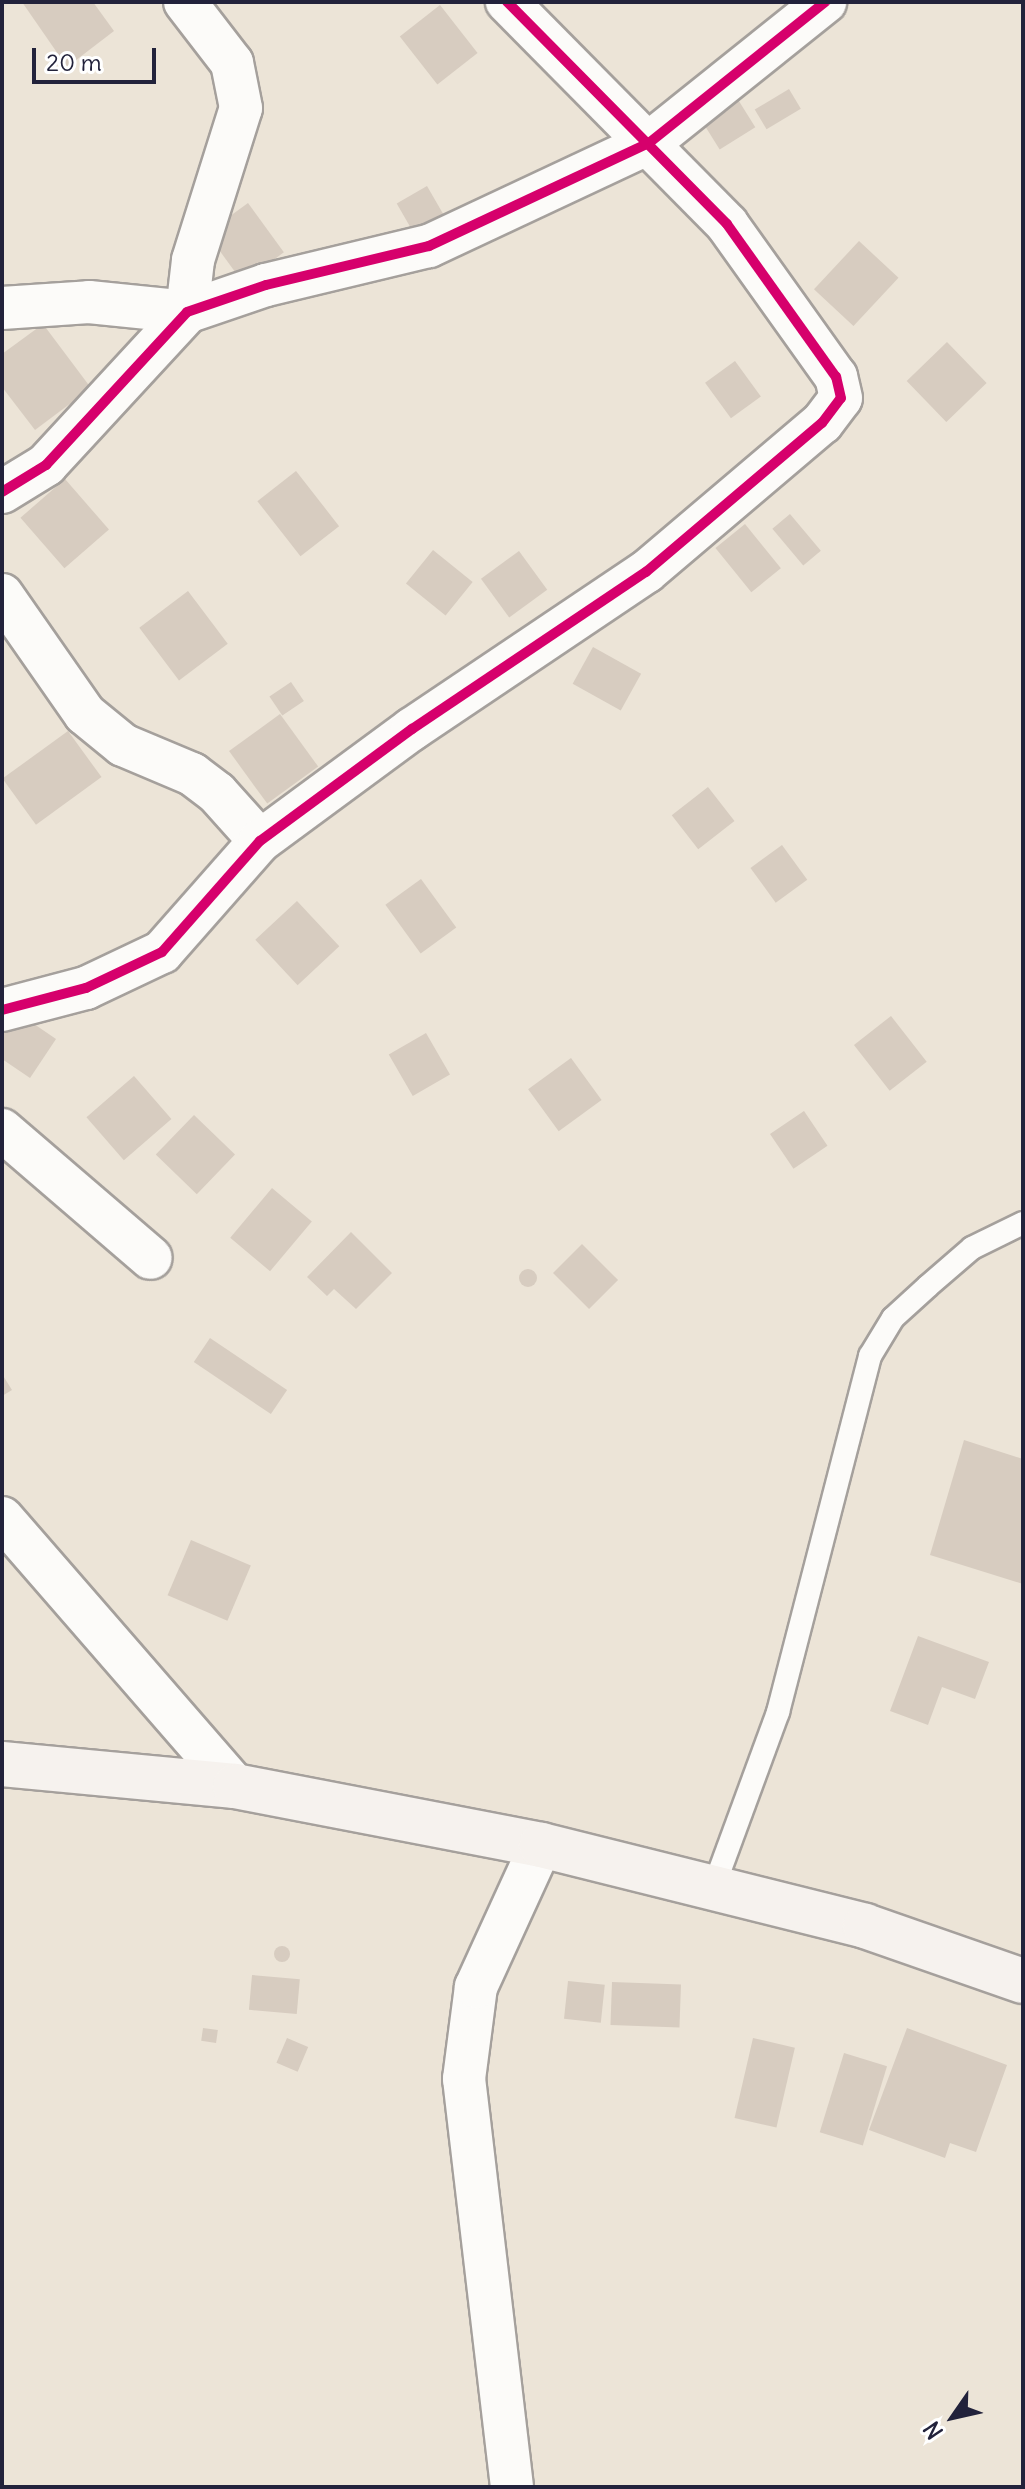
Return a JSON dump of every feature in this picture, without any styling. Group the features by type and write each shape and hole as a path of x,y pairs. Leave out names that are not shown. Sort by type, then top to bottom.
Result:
{"main road":[{"path":"2,1764 235,1786 541,1845 865,1926 1023,1981"}],"street":[{"path":"2,492 46,465 187,312 193,260 241,108 232,63 185,2"},
{"path":"2,1010 86,988 162,952 260,841 412,729 646,572 822,423 841,398 836,377 727,224 507,2"},
{"path":"2,308 89,302 187,312 266,285 429,246 649,143 825,2"},
{"path":"6,609 85,714 123,745 192,774 217,793 260,841"},
{"path":"2,1130 151,1258"},
{"path":"2,1518 235,1786"},
{"path":"512,2487 464,2079 476,1987 541,1845"}],"lane":[{"path":"713,1889 778,1712 870,1356 893,1318 928,1286 972,1248 1023,1223"}],"building":[{"path":"22,2 93,2 114,31 67,67"},
{"path":"440,5 478,53 437,84 400,36"},
{"path":"789,89 801,109 767,129 755,110"},
{"path":"732,90 755,127 720,150 696,112"},
{"path":"427,186 452,229 422,247 397,204"},
{"path":"248,203 284,252 243,282 207,233"},
{"path":"859,241 898,278 853,326 814,289"},
{"path":"43,324 91,388 35,430 2,387 2,354"},
{"path":"947,342 987,383 946,422 907,381"},
{"path":"735,361 761,397 731,418 705,383"},
{"path":"296,471 339,526 300,556 257,501"},
{"path":"65,479 109,530 64,568 20,518"},
{"path":"790,514 821,551 803,566 772,529"},
{"path":"745,524 781,568 751,592 715,548"},
{"path":"433,550 473,582 446,616 406,583"},
{"path":"519,551 547,590 509,617 481,579"},
{"path":"188,591 228,644 179,680 139,628"},
{"path":"593,647 641,674 621,710 573,684"},
{"path":"291,682 304,701 282,716 269,697"},
{"path":"280,714 318,767 267,804 229,751"},
{"path":"68,731 102,777 36,825 2,779"},
{"path":"708,787 734,821 698,849 672,815"},
{"path":"782,845 807,880 776,903 750,868"},
{"path":"421,879 456,928 421,953 385,905"},
{"path":"297,901 339,946 298,985 255,940"},
{"path":"18,1013 56,1039 30,1078 2,1059 2,1036"},
{"path":"891,1016 927,1062 890,1091 854,1045"},
{"path":"426,1033 450,1075 413,1096 389,1054"},
{"path":"571,1058 602,1100 559,1131 528,1089"},
{"path":"134,1076 171,1119 124,1160 86,1117"},
{"path":"804,1111 827,1146 793,1169 770,1134"},
{"path":"194,1115 235,1155 197,1194 156,1155"},
{"path":"272,1188 312,1221 270,1271 230,1238"},
{"path":"351,1232 392,1273 356,1309 334,1289 327,1296 307,1277"},
{"path":"582,1244 618,1280 589,1309 553,1273"},
{"path":"528,1269 537,1278 528,1287 519,1278"},
{"path":"210,1338 287,1390 271,1414 194,1362"},
{"path":"2,1374 12,1390 2,1396"},
{"path":"964,1440 1023,1459 1023,1584 930,1555"},
{"path":"191,1540 251,1565 227,1621 168,1595"},
{"path":"918,1636 989,1662 975,1699 942,1687 928,1725 890,1711"},
{"path":"282,1946 290,1954 282,1962 274,1954"},
{"path":"252,1975 300,1979 297,2014 249,2010"},
{"path":"568,1981 605,1985 601,2023 564,2019"},
{"path":"612,1982 681,1984 679,2027 610,2025"},
{"path":"203,2028 218,2030 216,2043 201,2041"},
{"path":"907,2028 1007,2065 976,2152 950,2143 945,2158 869,2130"},
{"path":"287,2038 308,2047 298,2072 276,2063"},
{"path":"753,2038 795,2048 776,2128 735,2118"},
{"path":"844,2053 887,2066 863,2146 820,2132"}],"cycle path":[{"path":"2,1010 86,988 162,952 260,841 412,729 646,572 822,423 841,398 836,377 727,224 507,2"},
{"path":"2,492 46,465 187,312 266,285 429,246 649,143 825,2"}]}
